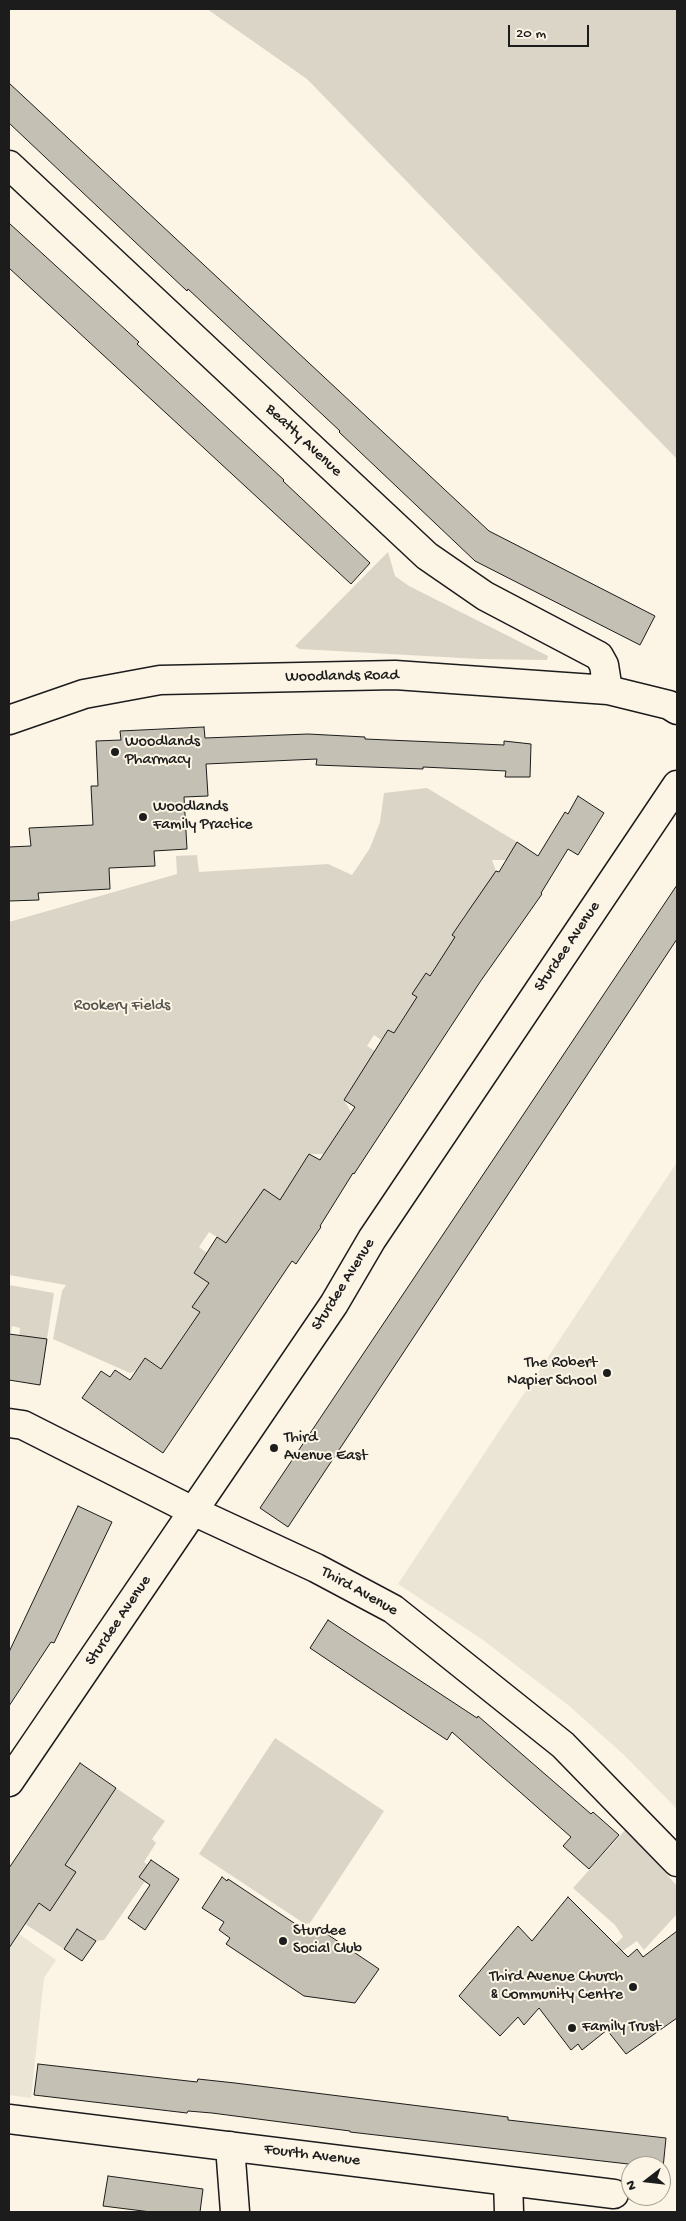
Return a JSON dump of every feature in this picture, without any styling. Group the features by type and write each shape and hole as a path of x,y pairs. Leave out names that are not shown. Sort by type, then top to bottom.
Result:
{"street":[{"name":"Beatty Avenue","path":"9,165 427,556 485,596 599,656 604,665 608,690"},
{"name":"Woodlands Road","path":"9,720 84,694 160,680 395,675 608,690 669,705 677,710"},
{"name":"Sturdee Avenue","path":"9,1782 334,1304 394,1206 677,785"},
{"name":"Third Avenue","path":"9,1423 23,1425 193,1511 316,1568 393,1609 563,1746 677,1862"},
{"name":"Fourth Avenue","path":"9,2119 614,2194"},
{"path":"230,2146 235,2212"},
{"path":"508,2181 509,2212"}],"shaded area":[{"name":"The Robert Napier School","path":"677,1162 677,1809 624,1755 568,1705 483,1640 398,1584"},
{"path":"9,1927 56,1960 44,1978 31,2098 9,2095"}],"green space":[{"path":"207,9 677,9 677,459 307,79"},
{"path":"388,552 395,576 409,586 548,656 547,660 479,659 300,649 295,646"},
{"name":"Rookery Fields","path":"427,788 517,842 506,860 492,860 496,871 478,920 466,913 452,935 462,942 446,969 437,964 430,976 425,974 413,994 425,1002 405,1015 398,1026 405,1030 400,1037 388,1030 381,1040 374,1035 367,1046 386,1058 357,1079 344,1100 351,1112 324,1154 309,1154 266,1222 248,1211 243,1219 242,1253 209,1232 199,1247 240,1288 192,1307 203,1315 191,1325 180,1340 192,1349 162,1369 145,1358 135,1371 130,1373 53,1339 62,1291 66,1285 9,1275 9,922 177,874 176,856 197,855 199,872 328,864 352,875 370,848 380,822 384,793"},
{"path":"9,1285 54,1293 47,1339 19,1338 20,1328 12,1326 9,1342"},
{"path":"275,1738 384,1811 310,1923 305,1924 199,1854"},
{"path":"116,1788 165,1821 152,1839 156,1843 144,1862 148,1865 145,1881 104,1940 96,1941 77,1929 64,1949 14,1917 39,1903 45,1907 76,1872 65,1865"},
{"path":"627,1828 677,1886 677,1914 644,1950 637,1941 614,1957 609,1950 623,1937 615,1925 573,1888"}],"building":[{"path":"9,83 489,531 655,616 640,645 475,561 340,431 188,289 187,291 9,123"},
{"path":"9,223 139,342 137,344 284,480 370,563 351,584 9,268"},
{"name":"Woodlands Family Practice","path":"204,727 205,738 308,734 365,737 365,739 504,745 504,741 531,744 530,777 505,777 506,771 316,765 317,759 206,764 208,796 184,797 187,849 154,851 155,866 109,868 110,889 38,893 39,900 9,901 9,847 31,846 29,828 93,825 91,786 98,786 96,741 121,740 120,731"},
{"path":"578,796 604,813 578,855 568,849 542,894 480,982 353,1173 321,1227 296,1264 292,1261 163,1453 82,1398 101,1371 110,1377 115,1370 130,1380 145,1358 161,1369 200,1312 192,1307 209,1283 194,1273 217,1237 226,1243 264,1189 280,1200 309,1154 320,1160 355,1107 344,1100 388,1030 394,1033 417,997 412,994 426,973 430,976 455,937 452,935 496,871 499,872 517,842 538,856 565,812 568,814"},
{"path":"677,885 677,939 288,1527 260,1508"},
{"path":"9,1334 47,1339 40,1385 9,1380"},
{"path":"78,1506 112,1522 54,1643 51,1642 9,1706 9,1652"},
{"path":"328,1620 477,1718 478,1716 591,1814 593,1812 619,1835 589,1869 563,1846 571,1837 452,1732 447,1740 310,1648"},
{"path":"80,1763 116,1788 65,1865 76,1872 50,1911 39,1903 9,1948 9,1868"},
{"path":"151,1860 179,1879 145,1930 128,1918 150,1885 139,1877"},
{"name":"Sturdee Social Club","path":"222,1877 227,1881 228,1879 303,1929 318,1928 379,1969 355,2003 304,1996 226,1944 230,1938 219,1930 224,1922 202,1908"},
{"path":"568,1897 628,1957 637,1949 643,1957 677,1931 677,2018 626,2054 607,2030 582,2050 578,2044 571,2050 539,2008 524,2025 518,2017 500,2036 459,1996 518,1926 532,1941"},
{"path":"77,1929 96,1941 82,1961 64,1949"},
{"path":"38,2064 197,2082 198,2079 235,2083 508,2117 508,2120 666,2138 664,2156 621,2156 621,2163 350,2132 212,2113 188,2111 187,2113 34,2095"},
{"path":"108,2176 203,2189 200,2212 151,2212 103,2206"}],"place":[{"name":"Woodlands Pharmacy","path":"115,752"},
{"name":"Woodlands Family Practice","path":"143,817"},
{"name":"The Robert Napier School","path":"607,1373"},
{"name":"Third Avenue East","path":"274,1448"},
{"name":"Sturdee Social Club","path":"283,1941"},
{"name":"Third Avenue Church & Community Centre","path":"633,1987"},
{"name":"Family Trust","path":"572,2028"}]}
